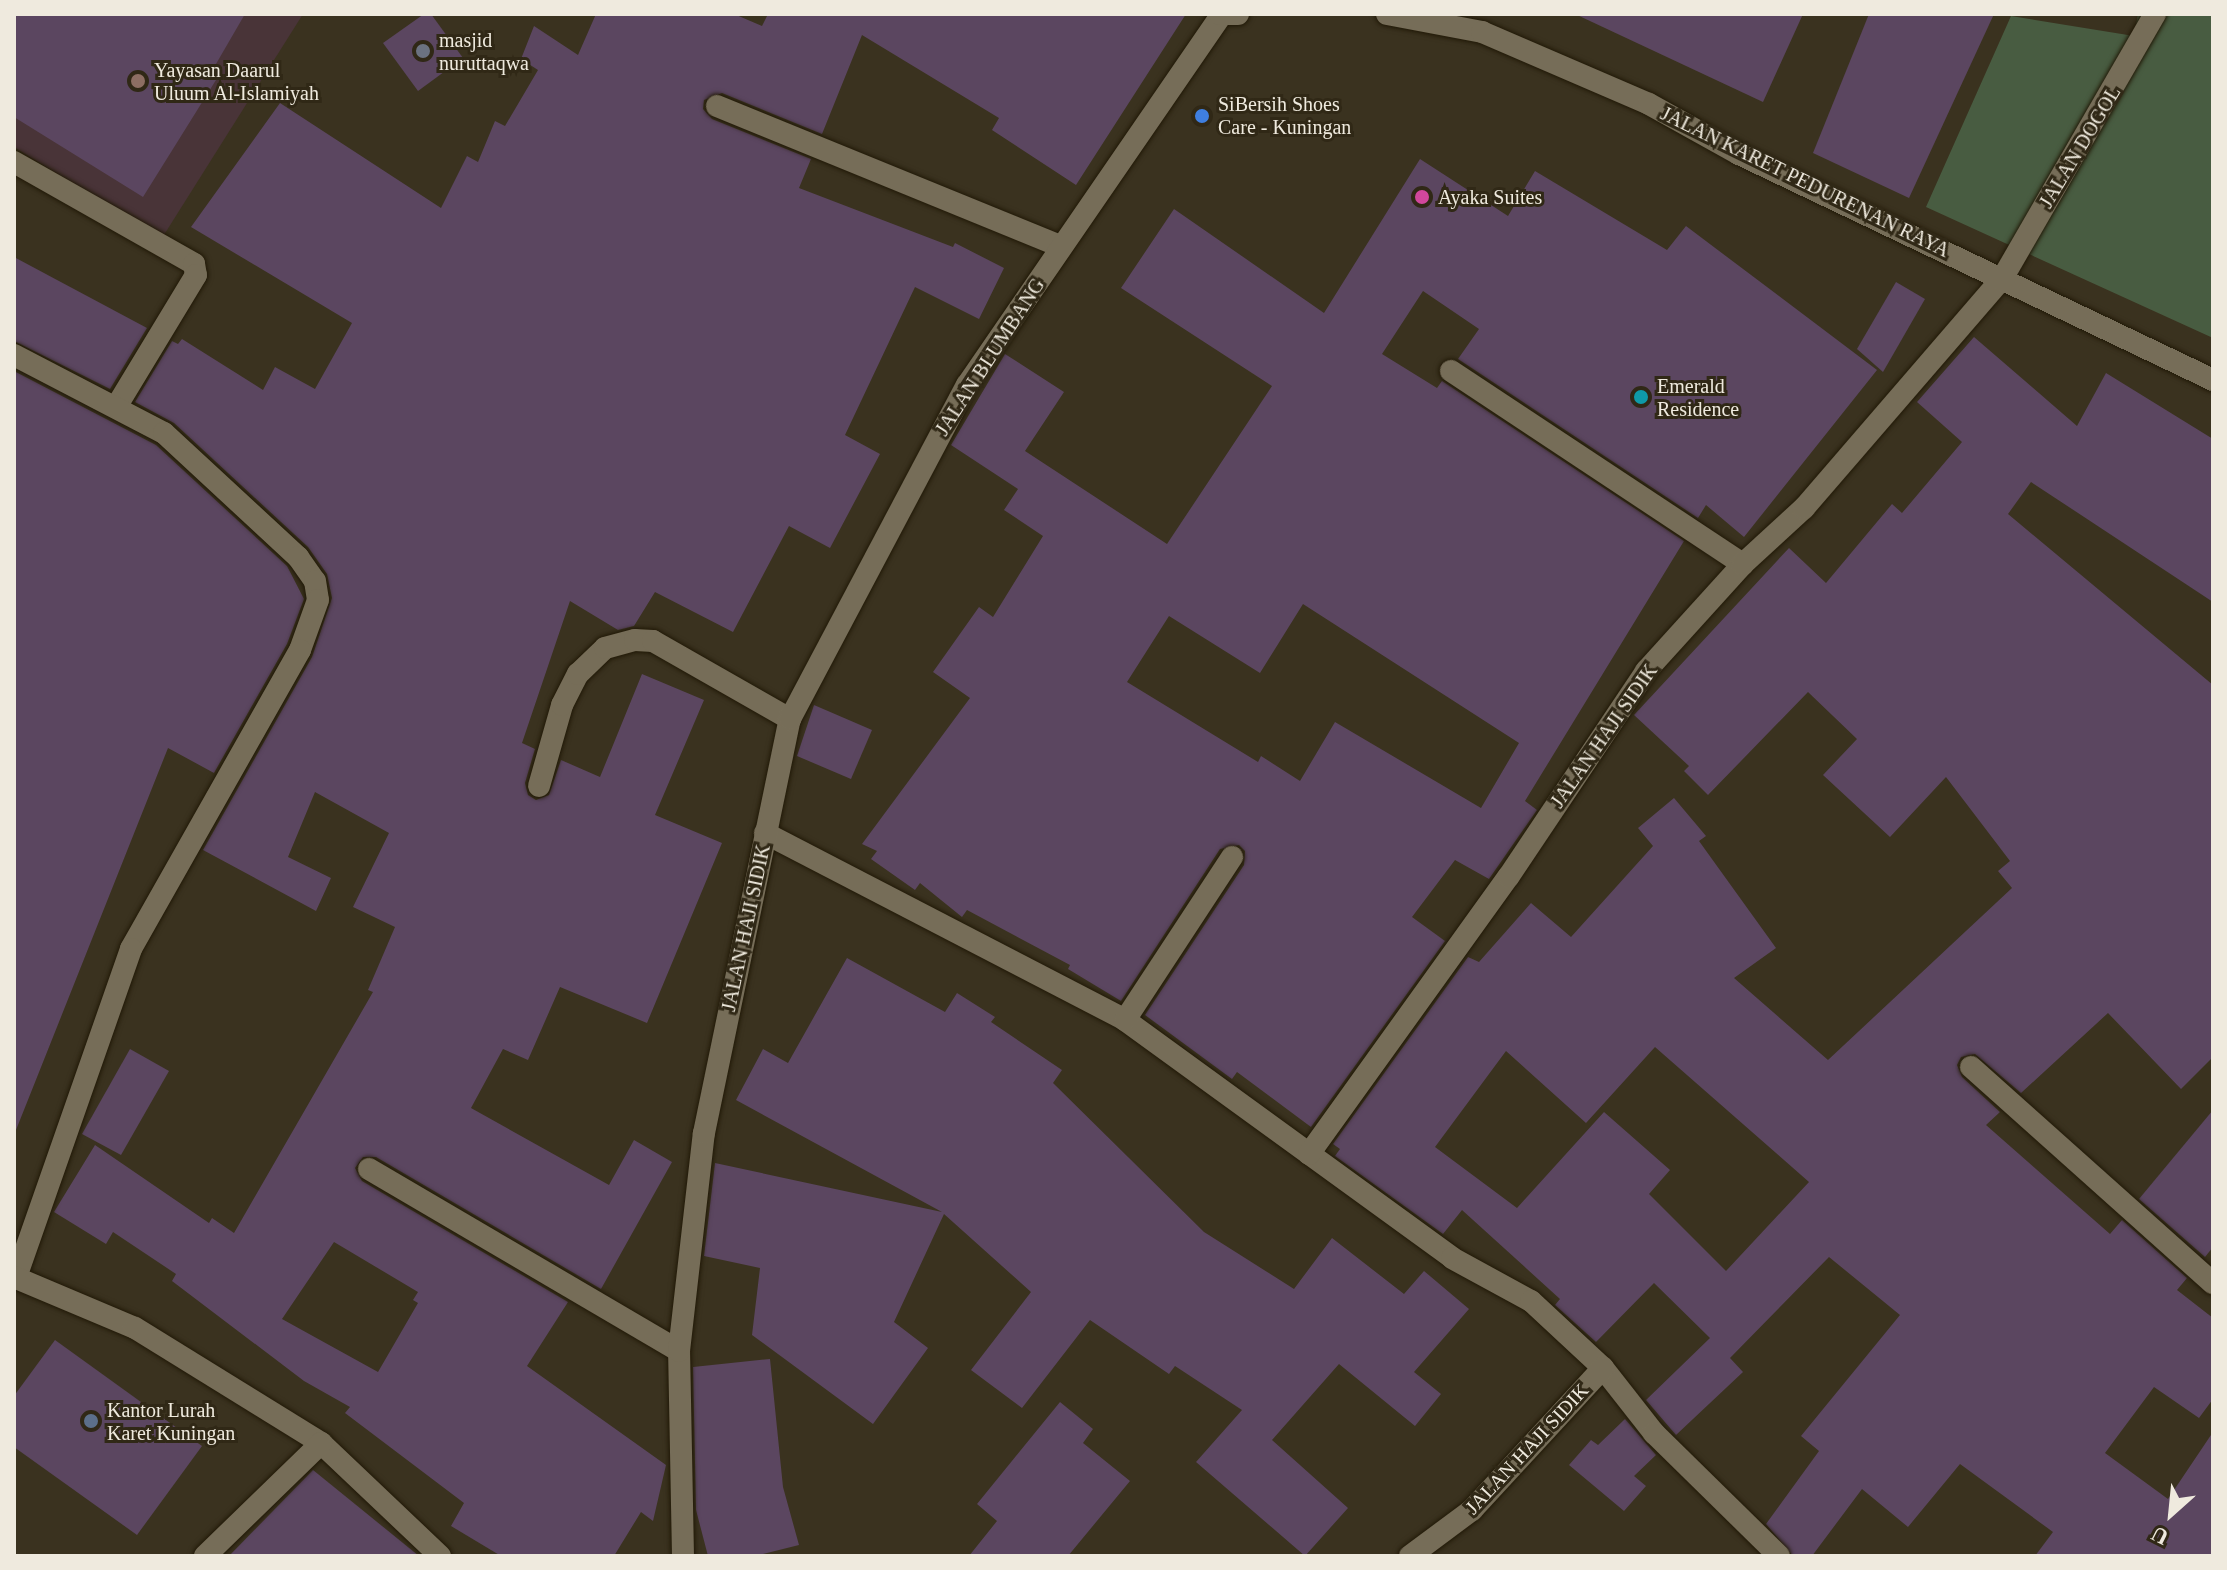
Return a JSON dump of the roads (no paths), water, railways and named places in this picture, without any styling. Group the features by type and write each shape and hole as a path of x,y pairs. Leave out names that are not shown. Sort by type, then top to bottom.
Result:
{"street":[{"path":"1220,14 1238,14"},
{"name":"JALAN BLUMBANG","path":"765,833 790,719 967,385 1220,14"},
{"name":"JALAN KARET PEDURENAN RAYA","path":"1387,14 1482,32 1649,104 1739,154 2213,380"},
{"name":"JALAN DOGOL","path":"2002,279 2155,14"},
{"path":"717,106 1060,246"},
{"path":"14,162 194,264 196,275 116,407"},
{"name":"JALAN HAJI SIDIK","path":"1309,1154 1509,876 1646,671 1743,564 1804,508 2002,279"},
{"path":"14,355 164,433 298,557 315,581 318,600 293,663 131,949 15,1277 135,1328 321,1443 440,1556"},
{"path":"1451,371 1743,564"},
{"path":"539,786 562,705 578,674 605,648 635,640 653,641 790,719"},
{"name":"JALAN HAJI SIDIK","path":"683,1556 679,1351 704,1133 765,833 1125,1020 1452,1258 1531,1301 1603,1368 1654,1433 1754,1549 1779,1556"},
{"path":"1125,1020 1232,857"},
{"path":"1971,1067 2213,1283"},
{"path":"369,1169 679,1351"},
{"name":"JALAN HAJI SIDIK","path":"1410,1556 1472,1510 1603,1368"},
{"path":"205,1556 321,1443"}],"place":[{"name":"masjid nuruttaqwa","path":"423,51"},
{"name":"Yayasan Daarul Uluum Al-Islamiyah","path":"138,81"},
{"name":"SiBersih Shoes Care - Kuningan","path":"1202,116"},
{"name":"Ayaka Suites","path":"1422,197"},
{"name":"Emerald Residence","path":"1641,397"},
{"name":"Kantor Lurah Karet Kuningan","path":"91,1421"}]}
